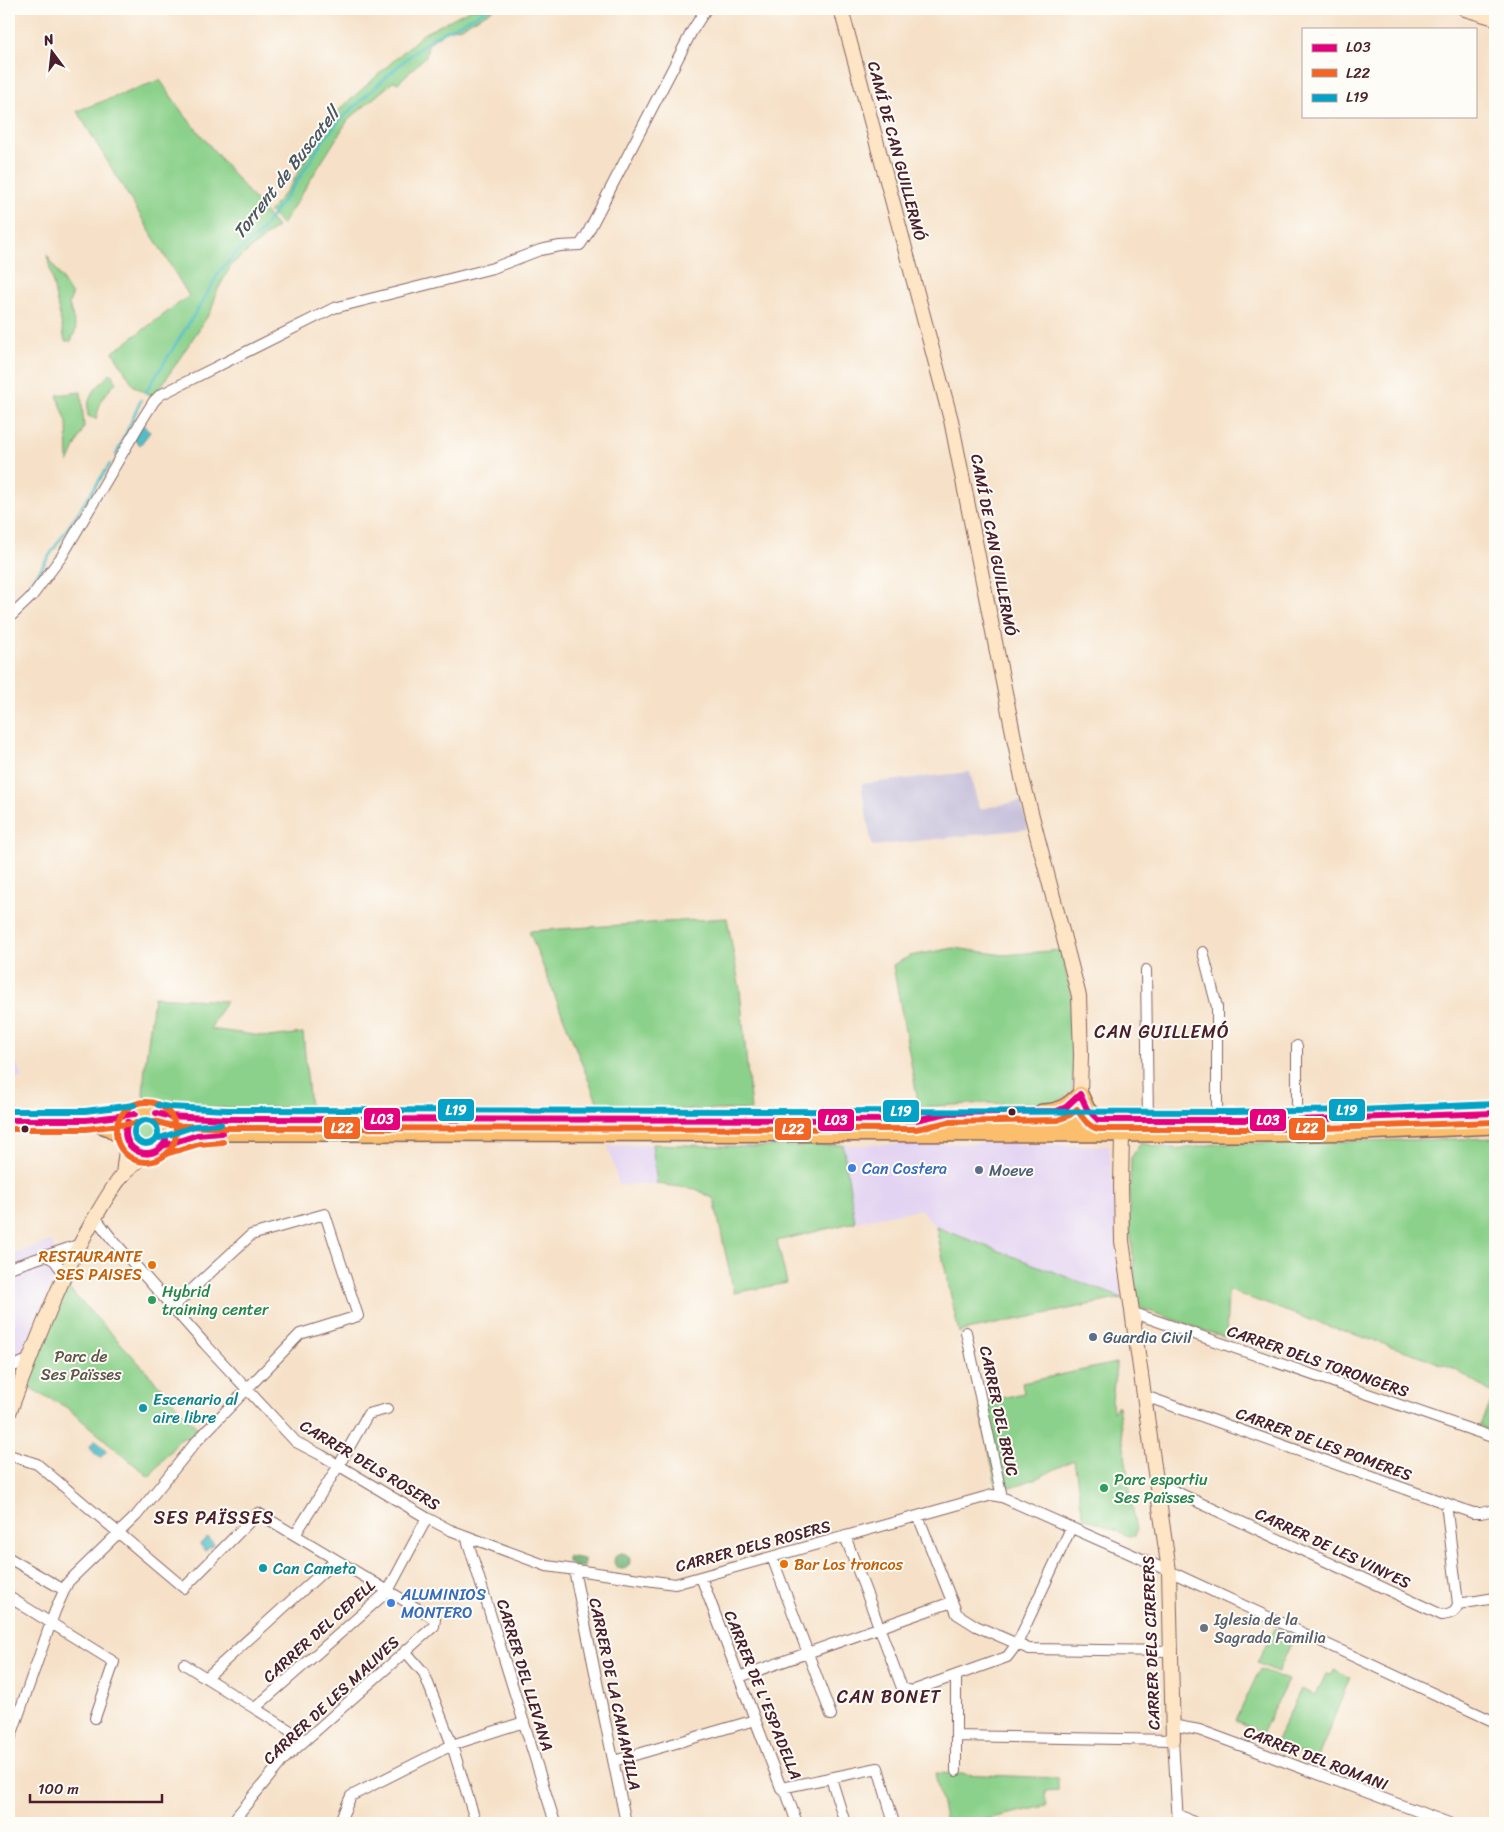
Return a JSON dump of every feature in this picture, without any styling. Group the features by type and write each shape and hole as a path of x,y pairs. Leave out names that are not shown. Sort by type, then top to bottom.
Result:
{"main road":[{"path":"916,1120 948,1113 1058,1111 1080,1094 1087,1109 1098,1120"},
{"path":"9,1120 86,1120 135,1114 142,1111 187,1117 236,1119 1297,1120 1495,1113"},
{"path":"156,1113 163,1119 168,1128 163,1146"},
{"path":"127,1141 125,1134 127,1124 135,1114"},
{"path":"86,1120 109,1128 127,1141 136,1151 149,1154 163,1146 198,1135 226,1133 1344,1133 1495,1126"}],"street":[{"path":"9,618 32,596 62,556 142,420 160,395 334,308 493,268 540,250 580,245 692,31 706,9"},
{"name":"CAMÍ DE CAN GUILLERMÓ","path":"841,9 951,420 1022,778 1078,991 1081,1021 1080,1094"},
{"path":"1465,9 1495,18"},
{"path":"1203,952 1217,1007 1217,1120"},
{"path":"1146,970 1148,1120"},
{"path":"1297,1120 1298,1046"},
{"name":"CARRER DELS CIRERERS","path":"1122,1134 1122,1241 1169,1571 1172,1725 1178,1819"},
{"path":"123,1174 127,1141"},
{"path":"9,1413 78,1245 123,1174 133,1164 149,1154"},
{"path":"11,1740 50,1623 68,1582 136,1516 196,1442 300,1334 358,1316 326,1214 251,1236 173,1307"},
{"name":"CARRER DELS ROSERS","path":"95,1217 111,1238 296,1442 339,1465 427,1518 466,1536 547,1566 676,1584 992,1495 1002,1497 1169,1571 1495,1722"},
{"path":"9,1268 78,1245"},
{"path":"46,1256 55,1262 65,1275"},
{"name":"CARRER DELS TORONGERS","path":"1131,1312 1495,1438"},
{"name":"CARRER DEL BRUC","path":"966,1332 1002,1497"},
{"path":"9,1368 30,1359"},
{"name":"CARRER DE LES POMERES","path":"1145,1396 1473,1513 1495,1510"},
{"path":"295,1535 339,1465 368,1414 387,1409"},
{"path":"9,1455 37,1464 184,1588 258,1513 388,1591"},
{"name":"CARRER DE LES VINYES","path":"1156,1485 1170,1489 1436,1612 1448,1614 1454,1612 1458,1604 1495,1598"},
{"path":"1446,1503 1458,1604"},
{"path":"918,1516 957,1614 976,1626 1029,1649 1171,1652"},
{"name":"CARRER DEL CEPELL","path":"254,1708 388,1591 427,1518"},
{"path":"845,1536 902,1688 912,1691 1007,1658 1017,1644 1071,1528"},
{"name":"CARRER DEL LLEVANA","path":"466,1536 555,1823"},
{"path":"772,1557 831,1715"},
{"path":"9,1558 64,1590"},
{"path":"206,1678 336,1560"},
{"name":"CARRER DE LA CAMAMILLA","path":"574,1570 626,1823"},
{"name":"CARRER DE L'ESPADELLA","path":"701,1577 781,1788 786,1792 797,1823"},
{"name":"CARRER DE LES MALIVES","path":"234,1823 236,1817 283,1760 434,1626 435,1619 388,1591"},
{"path":"9,1597 114,1662 95,1718"},
{"path":"739,1677 952,1602"},
{"path":"405,1651 424,1673 452,1745 476,1823"},
{"path":"184,1664 305,1740"},
{"path":"956,1676 956,1771"},
{"path":"614,1761 755,1720"},
{"path":"338,1823 351,1796 452,1745 524,1722"},
{"name":"CARRER DEL ROMANI","path":"1172,1725 1208,1734 1448,1823"},
{"path":"956,1736 1173,1740"},
{"path":"781,1788 878,1768 894,1823"},
{"path":"831,1778 845,1823"},
{"path":"1178,1819 1195,1823"}],"shaded area":[{"path":"970,772 979,809 1021,801 1028,829 872,846 861,784"},
{"path":"9,1046 23,1077 9,1082"},
{"path":"989,1143 1109,1146 1122,1298 936,1227 920,1209 855,1222 843,1145"},
{"path":"652,1144 657,1184 619,1185 608,1146"},
{"path":"51,1241 61,1263 24,1353 9,1361 9,1256"}],"green space":[{"path":"471,9 494,9 461,27 449,30 435,38 428,45 426,56 398,83 394,81 348,120 282,225 269,212 291,185 317,140 338,111 423,34"},
{"path":"160,80 182,112 277,227 232,264 218,289 211,311 154,397 134,386 113,352 189,296 77,111"},
{"path":"47,255 72,295 69,304 76,329 71,341 65,341"},
{"path":"111,373 116,382 101,400 96,419 88,416 91,397 97,387"},
{"path":"81,392 84,427 68,463 67,422 57,395"},
{"path":"727,918 740,990 751,1110 600,1109 529,931"},
{"path":"954,948 1004,955 1061,950 1072,999 1075,1044 1072,1091 1061,1100 1048,1105 986,1103 919,1107 893,965 910,956"},
{"path":"154,997 226,1001 210,1029 269,1037 303,1033 310,1108 176,1108 151,1102 143,1096"},
{"path":"146,1117 152,1118 157,1122 161,1127 161,1139 157,1144 152,1148 146,1149 140,1148 135,1144 131,1139 130,1133 131,1127 135,1122 140,1118"},
{"path":"1495,1138 1495,1395 1456,1370 1418,1355 1316,1322 1228,1290 1226,1338 1138,1307 1129,1218 1131,1158 1141,1143 1178,1148 1214,1144"},
{"path":"652,1144 754,1147 843,1145 855,1222 777,1241 787,1283 734,1293 714,1199 696,1189 657,1184"},
{"path":"936,1227 1122,1298 959,1333"},
{"name":"Parc de Ses Païsses","path":"66,1286 197,1428 187,1438 181,1438 149,1477 66,1407 26,1386"},
{"path":"1116,1363 1112,1406 1113,1412 1118,1406 1136,1531 1135,1536 1129,1536 1083,1517 1074,1460 1034,1479 997,1490 980,1407 993,1400 1024,1393 1022,1383"},
{"path":"1495,1395 1495,1432 1479,1427"},
{"path":"619,1553 625,1553 630,1558 628,1567 619,1569 614,1564 614,1558"},
{"path":"568,1556 584,1559 584,1567 574,1567 568,1562"},
{"path":"1275,1628 1294,1637 1278,1672 1257,1663"},
{"path":"1260,1669 1288,1680 1262,1734 1236,1720"},
{"path":"1334,1670 1350,1677 1317,1760 1275,1743 1301,1689 1316,1695 1326,1674 1332,1675"},
{"path":"935,1773 1058,1778 1058,1790 1045,1791 1046,1806 968,1823 946,1823"}],"water":[{"path":"142,424 150,432 140,445 133,439"},
{"path":"95,1440 107,1451 100,1458 89,1448"},
{"path":"208,1537 214,1544 205,1551 200,1544"}],"waterway":[{"name":"Torrent de Buscatell","path":"146,392 219,272 238,251 258,235 298,180 324,139 344,116 406,59 434,37 488,9"},
{"name":"Torrent de Buscatell","path":"116,455 141,400"},
{"name":"Torrent de Buscatell","path":"22,597 110,464"},
{"name":"Torrent de Buscatell","path":"9,608 16,603"}],"transit line":[{"name":"L03","path":"156,1113 168,1116 227,1119 916,1120 948,1113 1057,1111 1066,1107 1080,1094 1087,1109 1098,1120 1297,1120 1495,1113"},
{"name":"L22","path":"140,1102 152,1102 163,1107 171,1115 176,1126 176,1132 174,1144 163,1157 152,1162 140,1162 129,1157 121,1149 116,1138 116,1126 121,1115 129,1107 140,1102"},
{"name":"L19","path":"158,1105 227,1110 1233,1112 1359,1110 1495,1104"},
{"name":"L19","path":"9,1111 85,1111 134,1105"},
{"name":"L22","path":"154,1121 168,1125 227,1128 916,1129 949,1122 1058,1120 1070,1115 1077,1109 1091,1126 1098,1129 1297,1129 1495,1122"},
{"name":"L03","path":"9,1120 86,1120 135,1114"},
{"name":"L19","path":"146,1120 151,1121 157,1127 158,1132 157,1137 151,1143 146,1144 141,1143 135,1137 134,1132 135,1127 141,1121 146,1120"},
{"name":"L03","path":"128,1122 126,1132 128,1141 138,1151 153,1152 160,1148 166,1140"},
{"name":"L03","path":"128,1122 125,1131 126,1140 137,1151 153,1153 166,1140"},
{"name":"L22","path":"9,1129 86,1129 136,1123"},
{"name":"L19","path":"160,1138 195,1126 221,1124"},
{"name":"L03","path":"163,1146 197,1135 222,1133"},
{"name":"L22","path":"166,1154 199,1144 223,1142"}],"place":[{"name":"Can Costera","path":"852,1168"},
{"name":"Moeve","path":"979,1170"},
{"name":"RESTAURANTE SES PAISES","path":"152,1265"},
{"name":"Hybrid training center","path":"152,1300"},
{"name":"Guardia Civil","path":"1093,1337"},
{"name":"Escenario al aire libre","path":"143,1408"},
{"name":"Parc esportiu Ses Païsses","path":"1104,1488"},
{"name":"Bar Los troncos","path":"784,1564"},
{"name":"Can Cameta","path":"263,1568"},
{"name":"ALUMINIOS MONTERO","path":"391,1603"},
{"name":"Iglesia de la Sagrada Familia","path":"1204,1628"}],"district":[{"name":"CAN GUILLEMÓ","path":"1162,1032"},
{"name":"SES PAÏSSES","path":"214,1518"},
{"name":"CAN BONET","path":"889,1697"}]}
